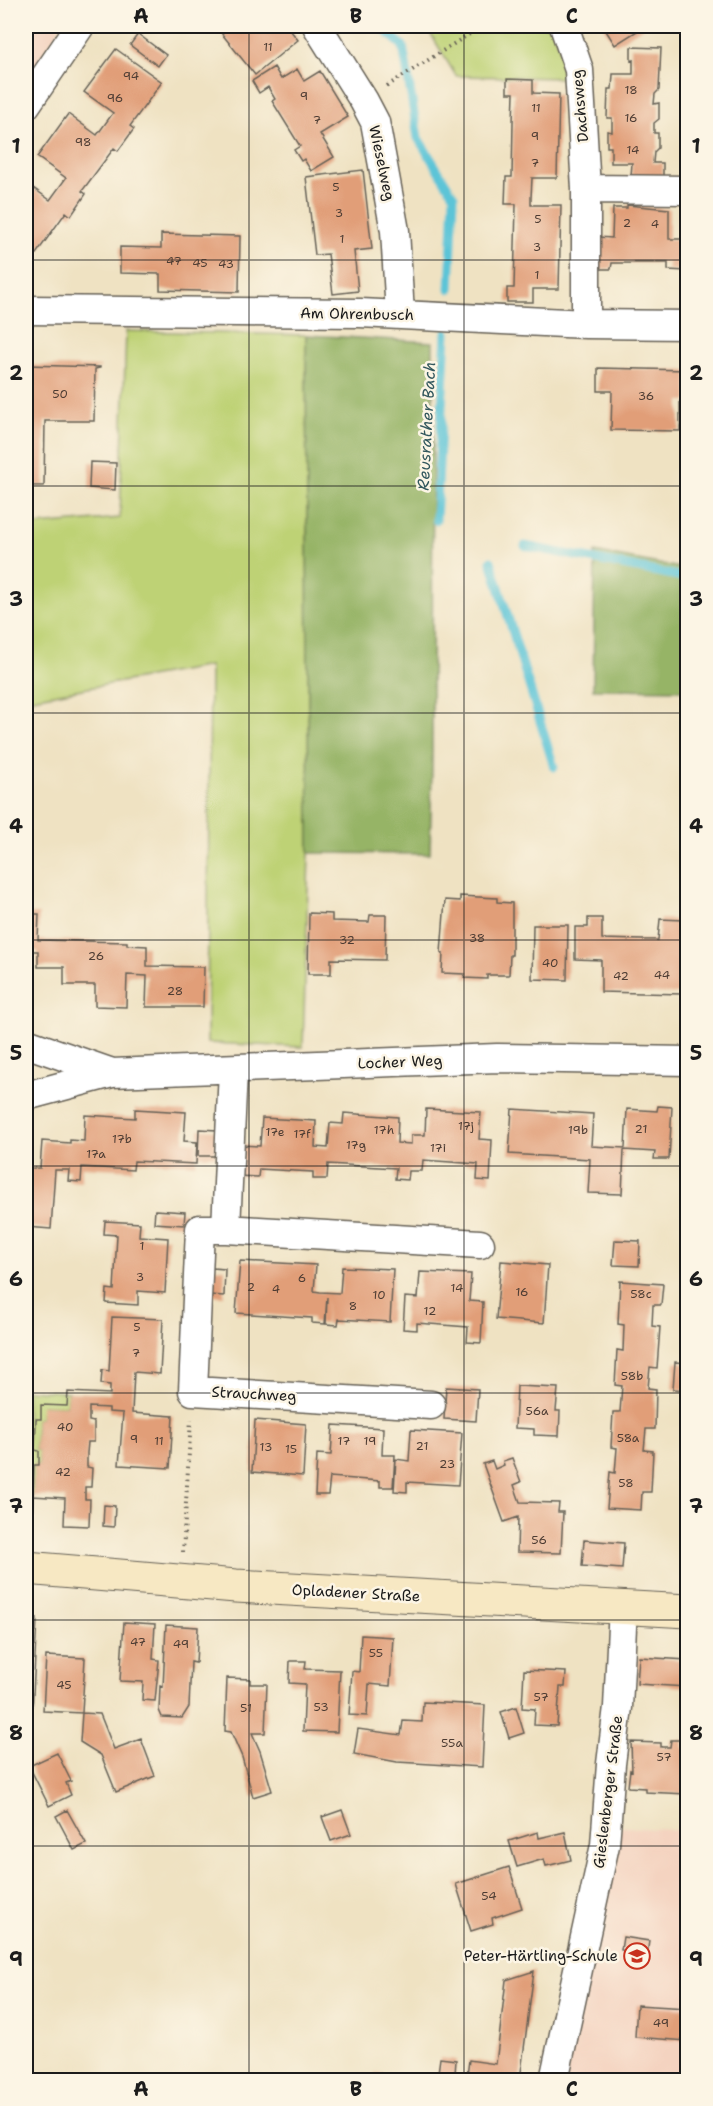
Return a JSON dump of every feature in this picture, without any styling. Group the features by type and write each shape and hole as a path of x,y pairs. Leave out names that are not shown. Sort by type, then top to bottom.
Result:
{"main road":[{"name":"Opladener Straße","path":"26,1568 182,1582 687,1611"}],"street":[{"path":"26,105 80,26"},
{"name":"Wieselweg","path":"317,26 375,122 395,231 400,314"},
{"name":"Dachsweg","path":"564,26 579,70 586,189 586,324"},
{"path":"586,189 687,190"},
{"name":"Am Ohrenbusch","path":"26,309 400,314 586,324 687,325"},
{"name":"Locher Weg","path":"26,1043 112,1073"},
{"name":"Locher Weg","path":"26,1096 112,1073 497,1058 687,1061"},
{"path":"226,1229 233,1069"},
{"name":"Strauchweg","path":"431,1405 193,1391 200,1229 480,1244"},
{"name":"Gieslenberger Straße","path":"554,2080 605,1845 618,1707 623,1607"}],"path":[{"path":"364,101 482,26"},
{"path":"182,1582 193,1391"}],"shaded area":[{"path":"26,26 61,26 26,80"},
{"name":"Peter-Härtling-Schule","path":"610,1826 687,1831 687,2080 562,2080"}],"green space":[{"path":"426,26 551,26 559,46 566,78 456,76"},
{"path":"126,331 306,335 309,853 303,1047 207,1043 210,666 26,699 26,526 120,518"},
{"path":"306,335 433,342 430,854 309,853"},
{"path":"595,552 687,569 687,690 593,689"},
{"path":"26,1390 68,1392 67,1406 42,1405 41,1419 36,1419 35,1450 39,1451 39,1465 34,1465 33,1496 26,1496"}],"building":[{"path":"231,26 287,26 298,40 255,75 222,34"},
{"path":"603,26 645,26 615,45"},
{"path":"138,34 166,55 158,66 130,45"},
{"path":"631,47 661,48 659,90 655,94 654,104 659,103 659,119 654,123 654,133 658,133 658,148 654,152 653,163 663,163 663,176 631,176 632,163 611,163 611,147 607,147 607,131 612,132 612,118 607,118 608,89 612,89 613,74 633,74"},
{"path":"116,49 162,82 130,126 134,129 118,151 114,148 82,191 86,194 71,216 66,212 26,268 26,183 50,200 66,178 37,157 68,114 97,135 113,113 84,92"},
{"path":"274,67 281,79 297,69 304,81 320,71 348,117 320,134 334,157 311,171 304,159 301,161 294,150 300,146 272,101 275,99 268,87 259,93 252,81"},
{"path":"507,79 533,80 533,93 559,94 557,178 532,178 531,205 561,205 559,289 533,289 533,302 507,302 507,288 514,288 516,204 505,204 506,177 512,177 514,93 507,93"},
{"path":"363,170 372,249 354,251 358,291 333,294 328,254 315,255 306,177"},
{"path":"627,205 669,209 669,239 687,239 687,271 668,270 668,263 612,263 611,269 598,269 598,237 612,238 613,208 627,208"},
{"path":"161,234 240,236 239,292 160,290 160,274 120,273 120,247 161,248"},
{"path":"26,365 100,367 95,369 94,421 45,421 44,486 26,486"},
{"path":"598,368 687,370 687,401 680,401 680,431 611,430 612,391 598,391"},
{"path":"90,462 116,463 115,490 89,488"},
{"path":"460,896 497,898 497,902 512,903 512,955 510,955 509,975 487,975 487,979 464,978 465,974 442,973 443,953 441,953 445,900 460,901"},
{"path":"309,913 332,914 332,921 369,922 370,915 386,915 385,960 331,959 331,974 308,974"},
{"path":"26,914 39,914 38,940 127,942 127,945 147,946 147,966 204,967 203,1007 146,1007 147,976 127,975 126,1007 95,1006 95,985 64,985 64,967 38,967 38,951 26,951"},
{"path":"588,918 602,918 602,939 642,940 658,940 660,919 684,920 684,926 687,926 687,957 683,957 682,994 601,992 601,960 575,959 575,927 588,927"},
{"path":"533,925 568,925 567,980 532,979"},
{"path":"658,1106 672,1107 669,1159 654,1159 655,1152 624,1150 622,1194 588,1193 590,1159 509,1154 512,1109 593,1114 591,1146 625,1148 627,1109 657,1111"},
{"path":"135,1109 186,1112 184,1141 197,1142 196,1164 134,1161 133,1170 82,1167 81,1182 68,1181 69,1170 55,1170 51,1229 26,1227 26,1168 40,1168 42,1141 70,1143 70,1140 84,1141 85,1115 135,1118"},
{"path":"426,1109 481,1112 479,1139 492,1140 490,1181 477,1180 478,1164 423,1160 422,1171 409,1171 408,1180 395,1179 396,1168 328,1164 327,1179 313,1179 313,1172 259,1169 258,1177 237,1176 239,1145 260,1146 262,1118 316,1121 315,1147 328,1148 330,1123 343,1124 344,1113 398,1117 397,1143 411,1144 411,1135 425,1135"},
{"path":"199,1129 217,1130 215,1156 198,1156"},
{"path":"155,1210 185,1212 184,1225 154,1223"},
{"path":"105,1221 140,1223 139,1236 168,1238 165,1293 138,1291 138,1305 106,1303 107,1289 114,1290 117,1235 104,1234"},
{"path":"615,1240 640,1241 639,1266 613,1265"},
{"path":"240,1261 316,1265 314,1291 320,1292 340,1293 342,1267 393,1269 390,1322 339,1319 338,1325 326,1324 327,1297 325,1324 312,1323 312,1318 236,1313"},
{"path":"501,1261 548,1265 544,1323 496,1319"},
{"path":"212,1268 225,1269 224,1296 210,1295"},
{"path":"420,1272 471,1274 469,1301 483,1302 481,1343 467,1342 468,1327 417,1323 417,1330 403,1329 405,1297 418,1298"},
{"path":"620,1281 663,1284 661,1305 653,1305 652,1326 660,1327 657,1368 650,1367 648,1388 656,1389 655,1429 646,1429 644,1450 653,1451 651,1492 642,1492 641,1510 607,1508 610,1472 615,1473 617,1448 611,1447 613,1412 620,1412 622,1386 615,1385 617,1350 623,1351 624,1325 618,1324"},
{"path":"112,1317 163,1319 160,1374 134,1372 132,1413 173,1416 170,1468 119,1465 123,1413 109,1412 109,1408 89,1407 89,1421 94,1422 94,1442 88,1442 87,1453 87,1467 92,1468 91,1487 85,1487 85,1499 90,1499 89,1526 64,1525 65,1498 33,1496 34,1465 39,1465 39,1451 35,1450 36,1419 41,1419 41,1405 67,1406 68,1392 110,1394 110,1385 101,1384 102,1370 109,1371"},
{"path":"675,1362 687,1363 687,1390 673,1389"},
{"path":"517,1386 558,1388 556,1411 560,1411 559,1436 534,1435 534,1429 515,1428"},
{"path":"446,1387 478,1389 476,1421 444,1419"},
{"path":"255,1420 306,1424 303,1476 252,1472"},
{"path":"333,1425 383,1428 382,1455 395,1455 393,1487 380,1487 380,1481 330,1477 328,1495 315,1495 317,1454 331,1455"},
{"path":"411,1430 462,1433 458,1485 407,1482 407,1492 394,1491 396,1459 409,1461"},
{"path":"512,1458 521,1482 514,1485 520,1502 559,1503 558,1512 563,1512 561,1553 517,1552 518,1517 504,1522 483,1464 492,1461 495,1469 504,1465 503,1461"},
{"path":"26,1496 33,1496 32,1523 26,1523"},
{"path":"104,1505 115,1506 114,1527 103,1526"},
{"path":"584,1540 624,1543 622,1569 582,1566"},
{"path":"26,1618 37,1618 32,1713 26,1713"},
{"path":"124,1622 155,1624 153,1659 159,1660 155,1701 142,1700 143,1682 120,1681"},
{"path":"166,1625 198,1627 196,1663 191,1662 189,1707 182,1718 162,1717 159,1710 160,1686 163,1687"},
{"path":"361,1635 393,1637 390,1686 369,1684 367,1716 349,1715 352,1671 359,1672"},
{"path":"46,1656 85,1658 82,1713 43,1711"},
{"path":"639,1657 687,1660 687,1687 637,1684"},
{"path":"290,1661 306,1661 305,1669 340,1670 337,1732 303,1731 305,1684 289,1683"},
{"path":"524,1670 566,1672 565,1687 560,1687 557,1726 534,1725 535,1709 522,1708"},
{"path":"227,1678 250,1679 250,1684 267,1684 265,1733 252,1733 272,1791 253,1797 242,1757 231,1732 225,1731"},
{"path":"423,1702 485,1705 482,1767 397,1762 354,1754 358,1729 401,1735 403,1721 422,1722"},
{"path":"516,1707 524,1733 509,1738 501,1712"},
{"path":"82,1713 100,1714 114,1749 141,1739 155,1776 116,1792 101,1755 80,1742"},
{"path":"671,1740 683,1740 683,1748 687,1748 687,1794 645,1792 645,1788 628,1787 630,1770 632,1771 631,1742 661,1743 661,1747 670,1747"},
{"path":"57,1753 71,1781 66,1783 71,1795 49,1806 29,1766"},
{"path":"67,1810 86,1844 74,1850 56,1816"},
{"path":"342,1810 351,1834 331,1841 322,1817"},
{"path":"538,1832 539,1838 565,1832 571,1860 546,1866 544,1859 517,1867 509,1841"},
{"path":"509,1867 522,1908 492,1918 493,1924 471,1931 456,1884"},
{"path":"623,1937 649,1941 647,1955 621,1950"},
{"path":"534,1971 520,2080 437,2080 440,2058 456,2060 455,2074 467,2076 469,2060 496,2064 506,1980"},
{"path":"637,2005 687,2008 687,2041 635,2037"},
{"path":"375,2073 392,2075 391,2080 356,2080 357,2074 375,2076"}],"waterway":[{"name":"Reusrather Bach","path":"380,26 403,46 418,138 454,196 450,289"},
{"name":"Reusrather Bach","path":"436,520 446,333"},
{"name":"Reusrather Bach","path":"525,546 688,578"},
{"path":"491,561 554,767"}],"place":[{"name":"Peter-Härtling-Schule","path":"637,1956"}]}
